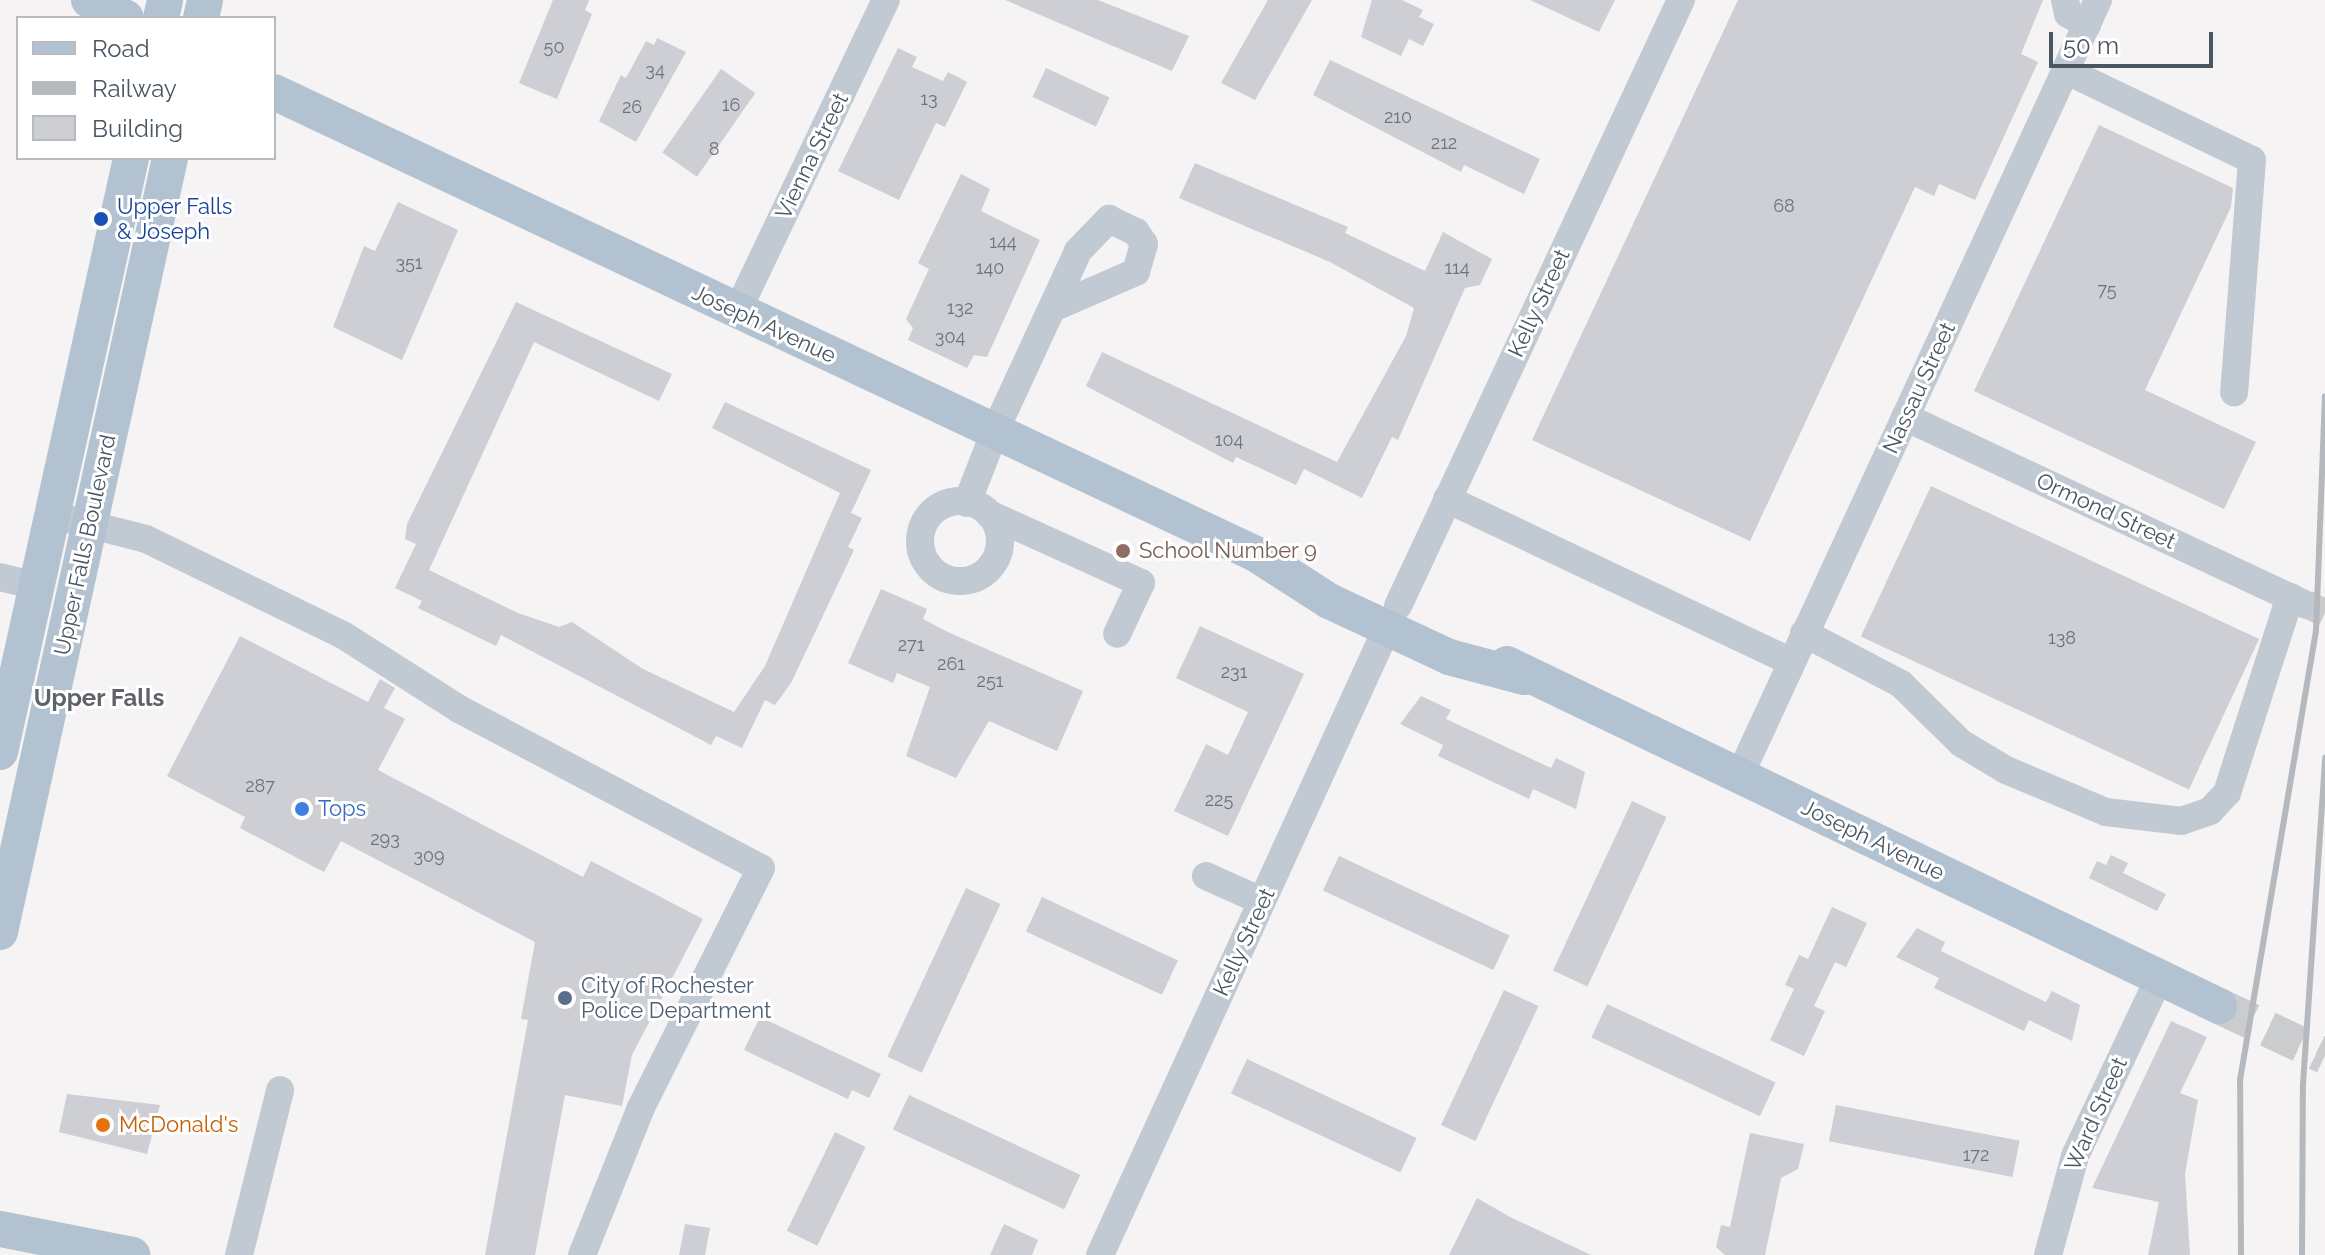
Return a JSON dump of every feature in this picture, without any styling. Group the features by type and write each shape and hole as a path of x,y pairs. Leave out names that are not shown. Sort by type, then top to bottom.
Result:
{"main road":[{"path":"89,0 122,16"},
{"name":"Joseph Avenue","path":"276,93 737,312 1739,777 2219,1006"},
{"name":"Upper Falls Boulevard","path":"0,752 131,160"},
{"name":"Upper Falls Boulevard","path":"0,932 170,160"},
{"path":"0,1229 132,1255"}],"street":[{"name":"Vienna Street","path":"737,312 886,0"},
{"name":"Kelly Street","path":"1100,1255 1447,499 1681,0"},
{"path":"2065,0 2068,14 2093,13"},
{"name":"Nassau Street","path":"1739,777 1790,661 2093,13"},
{"path":"2067,71 2252,160 2234,392"},
{"path":"1053,308 995,431 978,508 1141,583 1117,634"},
{"name":"Ormond Street","path":"1804,633 1901,684 1961,743 2006,770 2106,812 2181,821 2210,811 2227,793 2298,600 1905,417"},
{"path":"1447,499 1790,661"},
{"path":"52,515 146,539 343,635 413,673 459,709 761,868 640,1110 582,1255"},
{"path":"0,577 37,586"},
{"path":"1231,888 1262,901"},
{"name":"Ward Street","path":"2048,1255 2075,1156 2159,978"},
{"path":"239,1255 280,1090"}],"building":[{"path":"553,0 589,0 585,10 592,14 557,99 519,83"},
{"path":"1005,0 1098,0 1189,36 1172,71"},
{"path":"1268,0 1312,0 1255,100 1221,83"},
{"path":"1372,0 1402,0 1423,10 1419,17 1434,24 1423,46 1409,39 1401,56 1361,37"},
{"path":"1530,0 1615,0 1599,32"},
{"path":"1738,0 2043,0 2021,54 2038,62 1975,200 1939,184 1934,196 1915,187 1750,541 1532,440"},
{"path":"657,38 686,52 636,142 599,121 621,75 626,78 646,41 654,45"},
{"path":"898,48 917,57 912,67 943,81 948,72 967,82 945,127 936,123 899,200 838,171"},
{"path":"1330,60 1540,159 1524,194 1464,165 1461,172 1313,95"},
{"path":"1046,68 1109,98 1096,127 1032,97"},
{"path":"721,69 755,93 697,177 662,153"},
{"path":"2099,125 2233,188 2231,207 2145,390 2256,442 2224,509 1974,391"},
{"path":"1195,163 1348,227 1345,233 1425,271 1443,232 1492,259 1480,285 1465,288 1398,440 1392,437 1362,498 1304,469 1296,485 1236,457 1233,463 1086,386 1102,352 1337,462 1406,336 1414,308 1330,262 1179,198"},
{"path":"961,174 990,189 981,211 1040,240 987,357 974,355 967,368 908,340 913,328 906,319 929,269 918,263"},
{"path":"398,202 458,230 402,360 333,327 364,246 375,251"},
{"path":"516,302 672,374 659,401 534,342 429,570 518,613 559,627 572,622 643,669 734,712 765,666 840,493 712,428 725,402 871,470 851,513 862,518 848,547 854,550 791,683 775,705 765,700 742,748 716,736 711,745 501,635 496,646 418,608 422,601 395,588 416,544 405,539 407,524"},
{"path":"1931,486 2259,639 2189,789 1861,636"},
{"path":"881,589 927,609 923,619 950,633 1083,691 1057,751 989,721 956,778 906,756 930,687 897,673 893,683 848,663"},
{"path":"1200,626 1304,674 1228,836 1174,811 1206,744 1228,755 1248,712 1176,678"},
{"path":"240,636 368,702 380,679 395,688 384,708 405,719 378,770 583,877 591,861 703,919 632,1055 622,1106 565,1095 535,1255 485,1255 528,1020 521,1019 535,942 341,841 324,872 240,828 245,817 167,776"},
{"path":"1421,696 1451,710 1446,719 1551,768 1556,758 1585,772 1576,809 1533,789 1529,799 1438,756 1443,745 1400,724"},
{"path":"1632,801 1666,817 1587,987 1553,970"},
{"path":"2111,855 2128,863 2123,873 2166,894 2157,911 2089,878 2097,861 2106,865"},
{"path":"1339,856 1509,935 1493,970 1323,890"},
{"path":"966,888 1000,904 922,1073 887,1057"},
{"path":"1042,897 1178,960 1162,995 1026,931"},
{"path":"1832,907 1867,923 1846,967 1835,962 1814,1006 1825,1011 1804,1056 1770,1040 1794,989 1785,985 1799,955 1808,959"},
{"path":"1917,928 1945,942 1941,951 2046,1002 2052,991 2080,1005 2072,1041 2029,1020 2024,1031 1934,988 1939,978 1896,957"},
{"path":"1504,990 1538,1006 1475,1141 1441,1125"},
{"path":"1607,1004 1776,1083 1760,1116 1591,1038"},
{"path":"760,1017 881,1074 869,1098 852,1090 848,1099 744,1050"},
{"path":"2171,1021 2207,1037 2180,1093 2198,1100 2185,1174 2190,1255 2148,1255 2159,1202 2092,1188"},
{"path":"1247,1059 1416,1138 1400,1172 1231,1093"},
{"path":"67,1094 160,1105 147,1154 59,1132"},
{"path":"909,1095 1080,1175 1064,1209 893,1129"},
{"path":"1836,1105 2020,1141 2013,1177 1829,1141"},
{"path":"835,1132 866,1147 817,1246 787,1231"},
{"path":"1750,1133 1804,1144 1798,1169 1781,1178 1765,1255 1725,1255 1716,1247 1721,1225 1730,1227"},
{"path":"1477,1198 1510,1217 1591,1255 1449,1255"},
{"path":"685,1224 710,1228 705,1255 679,1255"},
{"path":"1004,1224 1038,1240 1032,1255 990,1255"}],"tunnel":[{"path":"2306,604 2325,613"},
{"path":"2219,1006 2325,1056"}],"railway":[{"path":"2241,1255 2240,1080 2316,630 2325,396"},
{"path":"2302,1255 2303,1084 2325,758"}],"place":[{"name":"Upper Falls & Joseph","path":"101,219"},
{"name":"School Number 9","path":"1123,551"},
{"name":"Tops","path":"302,809"},
{"name":"City of Rochester Police Department","path":"565,998"},
{"name":"McDonald's","path":"103,1125"}],"district":[{"name":"Upper Falls","path":"99,698"}]}
